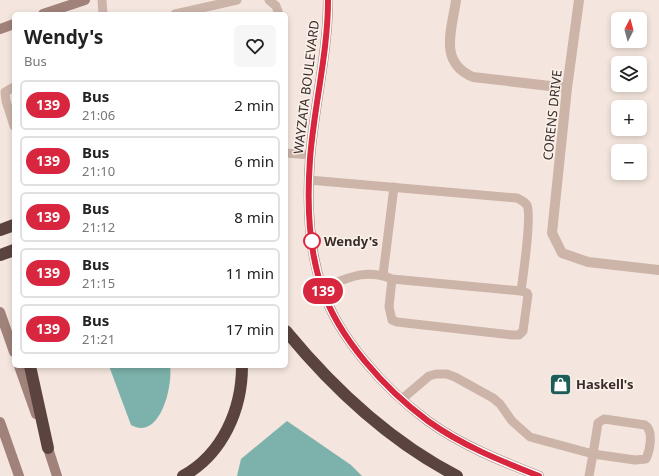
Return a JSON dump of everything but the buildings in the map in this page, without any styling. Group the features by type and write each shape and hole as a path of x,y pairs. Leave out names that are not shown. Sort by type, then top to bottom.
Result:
{"highway":[{"path":"0,230 12,226"},
{"path":"0,255 12,251"},
{"path":"288,333 315,365 366,413 412,449 457,476"},
{"path":"30,368 48,448"},
{"path":"183,476 192,471 223,438 233,420 241,390 242,368"}],"street":[{"path":"49,12 85,0"},
{"name":"WAYZATA BOULEVARD","path":"328,0 310,155 309,180 310,218 313,246 322,288 333,315 352,344 373,370 402,400 428,421 496,459 539,476"},
{"path":"456,0 450,54 454,64 462,72 473,77 567,88"},
{"name":"CORENS DRIVE","path":"579,0 567,88 552,233 562,253 588,262 659,270"},
{"path":"0,28 12,25"},
{"path":"0,312 12,346"},
{"path":"20,368 57,476"},
{"path":"0,422 19,476"}],"lane":[{"path":"102,0 103,12"},
{"path":"184,12 237,0"},
{"path":"269,0 276,6 278,12"},
{"path":"12,88 5,92 6,101 12,120"},
{"path":"288,153 310,155"},
{"path":"309,180 517,198 523,201 527,206 528,219 522,291"},
{"path":"383,275 394,187"},
{"path":"322,288 364,273 372,273 383,275 392,279 522,291 528,293 525,326 519,335 512,335 392,320 389,307 392,279"},
{"path":"402,400 429,376 436,374 447,374 456,377 493,398 500,404 512,421 530,437 593,454 635,460 646,459 648,454 650,430 645,425 600,420 598,423 593,454 589,476"}],"water":[{"path":"110,368 170,368 167,398 157,419 150,425 141,428 131,425"},
{"path":"287,421 351,465 362,476 237,476 241,459"}],"bus line":[{"name":"139","path":"328,0 310,159 309,180 313,252 322,288 333,315 352,344 373,370 402,400 428,421 496,459 539,476"}],"place":[{"name":"Wendy's","path":"312,241"},
{"name":"Haskell's","path":"560,384"}]}
